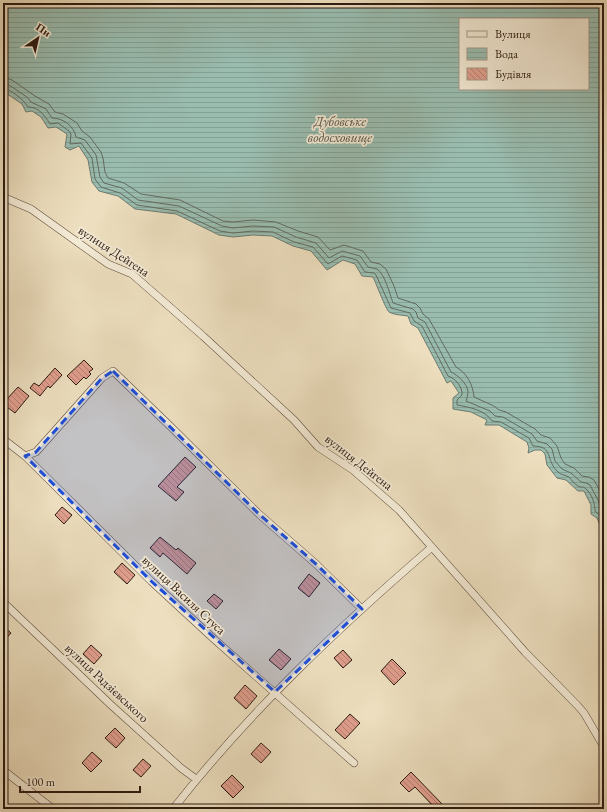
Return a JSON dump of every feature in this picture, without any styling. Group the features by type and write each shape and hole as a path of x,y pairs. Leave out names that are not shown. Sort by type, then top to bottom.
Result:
{"street":[{"name":"вулиця Дейгена","path":"3,197 31,209 108,264 132,274 203,336 294,420 318,447 353,470 399,510 525,652 578,706 584,713 604,747"},
{"path":"25,456 36,452 102,378 113,371 260,515 316,564 362,609"},
{"name":"вулиця Василя Стуса","path":"3,439 25,456 151,582 354,763"},
{"path":"173,809 196,780 275,692 362,609 432,547"},
{"name":"вулиця Радзієвського","path":"3,602 111,705 196,780"},
{"path":"3,770 52,809"}],"highlighted area":[{"path":"113,371 260,515 316,564 362,609 275,692 151,581 25,456 36,452 102,378"}],"water":[{"name":"Дубовське водосховище","path":"3,3 604,3 604,535 597,518 591,514 591,505 584,491 578,491 566,480 557,478 547,465 545,454 541,450 535,450 528,453 529,448 527,442 499,425 485,425 487,420 471,412 453,409 453,398 459,393 451,381 447,383 418,328 411,324 408,316 389,312 383,302 373,277 362,276 355,264 343,260 327,270 311,251 293,246 272,236 253,235 233,237 219,235 176,214 135,209 118,196 99,191 92,182 88,160 79,146 70,150 65,147 67,134 56,127 48,128 41,117 32,111 26,112 22,104 3,91"}],"building":[{"path":"84,360 93,369 89,372 91,374 86,379 84,377 76,385 67,376"},
{"path":"55,368 62,375 50,388 48,386 40,396 30,388 34,383 39,386"},
{"path":"18,387 29,396 15,413 7,407 6,400"},
{"path":"185,457 196,467 177,487 184,492 176,501 158,486"},
{"path":"62,507 72,515 64,524 55,515"},
{"path":"160,537 176,550 178,548 196,563 187,574 163,553 160,557 150,548"},
{"path":"122,563 135,575 127,584 114,572"},
{"path":"309,574 320,583 309,597 298,588"},
{"path":"214,594 223,601 216,609 207,601"},
{"path":"3,626 11,633 3,642"},
{"path":"91,645 102,655 94,664 83,654"},
{"path":"279,649 291,659 281,670 269,660"},
{"path":"343,650 352,660 343,668 334,658"},
{"path":"392,659 406,673 394,685 381,671"},
{"path":"245,685 257,696 246,709 234,698"},
{"path":"350,714 360,723 345,739 335,730"},
{"path":"115,728 125,738 116,748 105,738"},
{"path":"261,743 271,752 261,763 251,754"},
{"path":"92,752 102,761 91,772 82,763"},
{"path":"143,759 151,766 141,777 133,770"},
{"path":"411,772 444,806 441,809 436,809 415,787 409,792 400,783"},
{"path":"232,775 244,787 233,798 221,786"}]}
